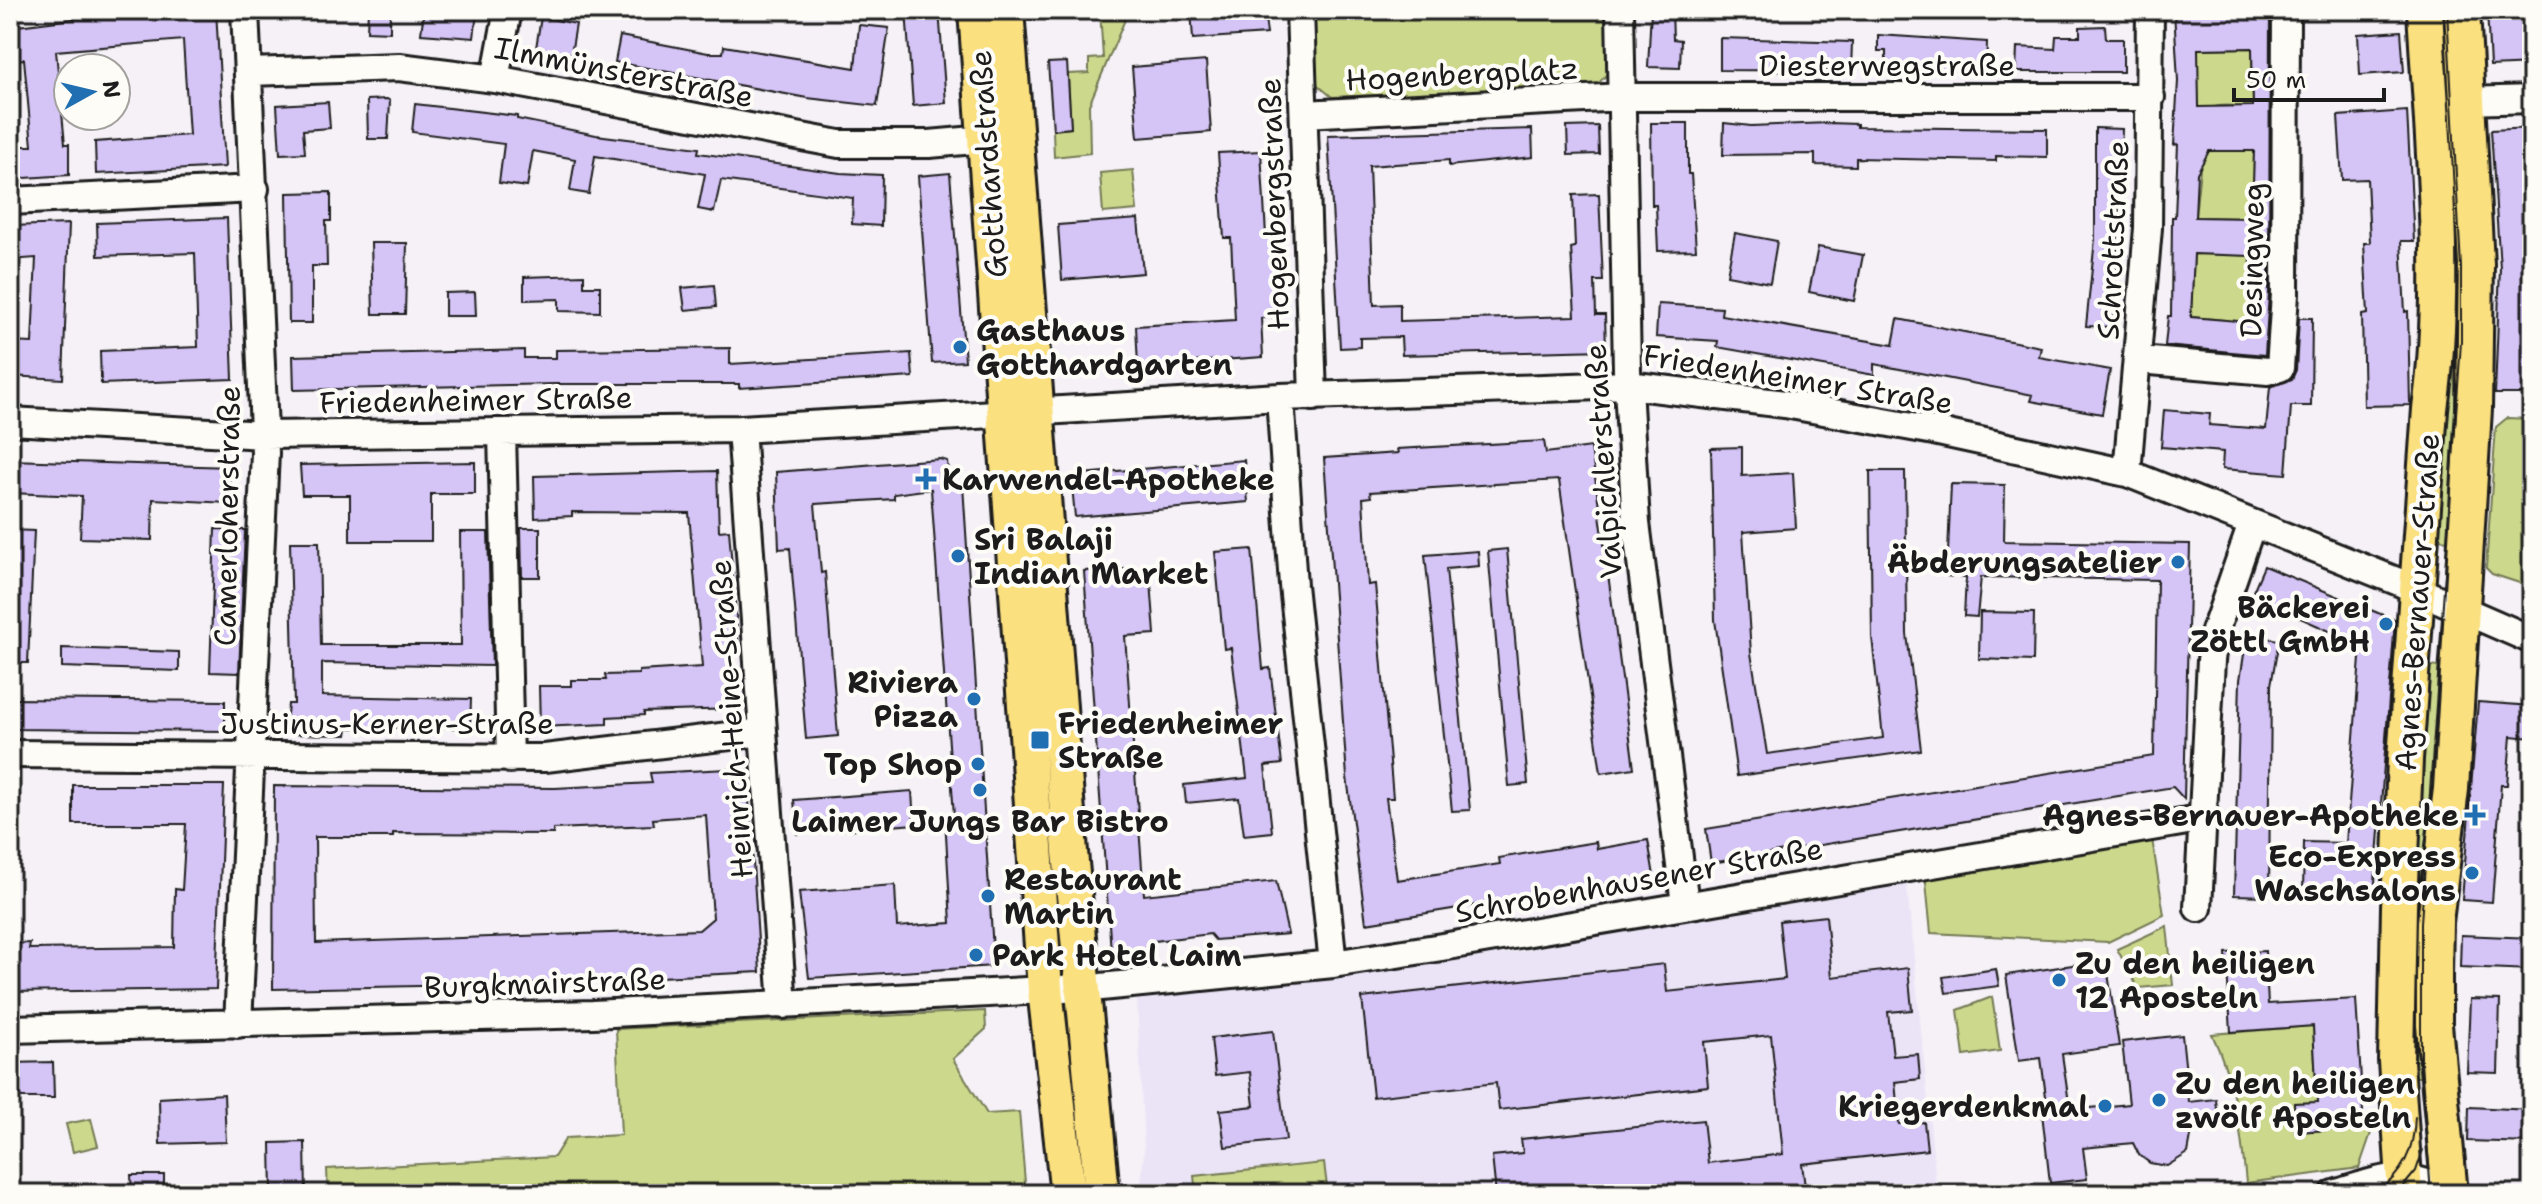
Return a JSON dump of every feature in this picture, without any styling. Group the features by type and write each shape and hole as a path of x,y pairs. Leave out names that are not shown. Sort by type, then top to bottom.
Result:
{"main road":[{"name":"Gotthardstraße","path":"976,10 986,139 1021,413"},
{"name":"Gotthardstraße","path":"1006,10 1021,413"},
{"name":"Agnes-Bernauer-Straße","path":"2403,1185 2397,1088 2397,968 2405,759 2430,409 2438,352 2437,228 2425,10"},
{"name":"Agnes-Bernauer-Straße","path":"2449,1193 2434,1025 2435,922 2451,789 2474,409 2476,264 2462,10"},
{"path":"1021,413 1102,1194"},
{"path":"1021,413 1045,989 1068,1194"}],"street":[{"name":"Camerloherstraße","path":"238,1024 265,435 245,10"},
{"path":"495,79 508,10"},
{"name":"Hogenbergstraße","path":"1300,10 1313,397"},
{"name":"Valpichlerstraße","path":"1620,10 1628,385 1636,523 1685,904"},
{"name":"Schrottstraße","path":"2127,473 2148,228 2150,10"},
{"name":"Desingweg","path":"2139,360 2268,371 2280,368 2285,294 2286,10"},
{"name":"Ilmmünsterstraße","path":"249,72 399,67 495,79 839,144 986,139"},
{"name":"Hogenbergplatz","path":"1304,114 1623,97"},
{"name":"Diesterwegstraße","path":"1623,97 2151,97"},
{"path":"2467,101 2532,99"},
{"path":"10,201 255,189"},
{"name":"Friedenheimer Straße","path":"10,421 265,435 741,429 1280,397 1628,385 1785,404 1934,431 2127,473 2532,640"},
{"path":"1280,397 1293,585 1333,964"},
{"name":"Heinrich-Heine-Straße","path":"741,429 783,1005"},
{"path":"502,433 510,759"},
{"path":"2198,908 2215,631 2252,524"},
{"name":"Justinus-Kerner-Straße","path":"10,754 545,758 763,732"},
{"name":"Schrobenhausener Straße","path":"1082,988 1333,964 1560,929 1685,904 2205,818"},
{"name":"Burgkmairstraße","path":"10,1029 480,1018 1082,988"},
{"path":"2334,1194 2390,1176 2403,1185 2449,1193"}],"shaded area":[{"path":"1906,876 1937,1194 1140,1194 1144,1151 1137,1000 1517,952"}],"green space":[{"path":"1100,10 1129,10 1089,105 1090,153 1054,157 1053,130 1071,128 1068,74 1089,73 1089,59 1103,58"},
{"path":"1310,10 1608,10 1611,70 1596,86 1332,97 1313,81"},
{"path":"2434,10 2451,10 2463,210 2458,541 2439,539 2446,422"},
{"path":"2252,48 2253,113 2240,107 2226,106 2212,107 2198,113 2198,49"},
{"path":"2209,151 2254,151 2253,218 2195,217 2200,169 2197,163"},
{"path":"1133,170 1137,210 1103,213 1100,173"},
{"path":"2194,254 2253,255 2249,322 2191,317"},
{"path":"2507,418 2532,419 2532,587 2492,574 2486,568 2496,427"},
{"path":"2421,664 2443,668 2434,788 2429,1076 2405,1078"},
{"path":"2152,839 2164,915 2108,942 1931,933 1925,872"},
{"path":"2167,926 2173,985 2138,988 2117,949"},
{"path":"1992,997 2000,1051 1964,1056 1958,1010"},
{"path":"985,1011 986,1029 953,1059 987,1114 1019,1112 1026,1194 328,1194 327,1169 554,1157 566,1138 621,1135 616,1029"},
{"path":"2313,1026 2317,1102 2295,1132 2373,1127 2359,1168 2246,1183 2236,1107 2212,1034"},
{"path":"91,1119 98,1146 73,1152 66,1124"},
{"path":"1324,1163 1328,1194 1196,1194 1194,1176"}],"building":[{"path":"144,10 216,10 225,167 96,174 95,142 189,135 183,40 52,52 52,132 64,132 65,144 69,144 69,175 10,179 10,146 32,146 24,59 10,61 10,27"},
{"path":"368,10 390,10 390,32 367,31"},
{"path":"424,10 477,12 474,38 421,34"},
{"path":"906,10 939,10 946,103 913,106"},
{"path":"1191,10 1264,10 1267,34 1193,39"},
{"path":"1651,10 1672,10 1673,39 1681,40 1680,68 1648,67"},
{"path":"2270,10 2269,293 2265,355 2165,346 2168,316 2171,316 2172,217 2175,217 2178,144 2174,145 2178,81 2174,11","holes":["2252,48 2253,106 2199,107 2198,49","2209,151 2254,151 2252,218 2195,217 2197,173","2194,254 2251,256 2249,322 2191,317"]},
{"path":"2487,10 2522,10 2523,29 2532,29 2532,64 2490,66"},
{"path":"541,17 576,24 571,54 536,48"},
{"path":"859,25 889,28 877,106 807,98 615,62 620,36 708,53 723,53 724,46 855,68"},
{"path":"2105,26 2106,39 2123,39 2123,72 2016,72 2017,47 2055,49 2056,36 2080,36 2080,27"},
{"path":"2401,31 2404,72 2360,75 2358,34"},
{"path":"1878,35 1987,42 1986,71 1886,70 1886,51 1878,51"},
{"path":"1720,38 1852,42 1851,71 1720,70"},
{"path":"1206,61 1211,132 1138,138 1132,67"},
{"path":"1067,62 1071,128 1053,130 1048,63"},
{"path":"367,100 390,101 388,139 368,139"},
{"path":"328,102 330,128 303,130 305,153 280,154 277,105"},
{"path":"415,104 517,116 517,119 596,135 699,148 698,153 840,173 882,175 881,226 852,224 853,198 721,180 714,212 698,209 705,174 595,156 589,194 570,191 575,159 533,151 527,187 499,183 504,144 412,132"},
{"path":"2407,111 2414,241 2401,241 2405,312 2408,311 2410,405 2364,406 2362,315 2368,314 2364,243 2370,243 2367,179 2342,180 2338,116"},
{"path":"1651,123 1688,123 1688,174 1691,174 1696,250 1658,251 1656,205 1652,205"},
{"path":"1724,123 1751,126 1829,123 1857,124 1857,127 2047,129 2047,157 1996,156 1996,161 1856,158 1856,166 1815,165 1815,154 1723,155"},
{"path":"1598,126 1599,154 1568,155 1567,127"},
{"path":"2095,128 2122,129 2114,327 2086,326 2095,239"},
{"path":"2532,128 2532,394 2495,394 2500,268 2491,130"},
{"path":"1532,129 1533,157 1449,166 1449,160 1369,166 1374,305 1400,304 1400,321 1575,316 1571,248 1575,247 1573,195 1599,194 1603,281 1595,281 1596,315 1605,315 1606,350 1402,355 1401,337 1360,338 1360,347 1340,348 1328,135"},
{"path":"1261,151 1266,235 1273,235 1278,317 1261,318 1263,357 1138,366 1136,326 1235,320 1231,238 1224,238 1218,153"},
{"path":"950,173 965,361 932,363 918,176"},
{"path":"331,192 331,221 326,221 327,266 312,266 312,323 289,323 287,193"},
{"path":"227,218 233,379 101,384 100,351 198,347 195,253 98,256 97,223"},
{"path":"1138,219 1143,273 1062,280 1058,225"},
{"path":"69,224 63,379 10,376 10,342 32,343 36,258 10,260 10,226"},
{"path":"1735,233 1777,241 1770,283 1727,275"},
{"path":"371,243 407,243 405,314 373,314"},
{"path":"1818,247 1863,255 1854,301 1809,292"},
{"path":"584,275 584,286 600,286 600,312 559,311 559,299 524,300 524,277"},
{"path":"714,285 716,307 685,310 682,288"},
{"path":"475,292 476,316 445,316 445,293"},
{"path":"1658,304 1722,308 1721,315 1893,345 1898,319 2041,347 2039,357 2110,370 2102,414 2031,401 2033,395 1874,364 1874,375 1717,347 1718,341 1656,337"},
{"path":"2299,318 2312,318 2311,406 2291,406 2286,474 2222,469 2223,452 2161,447 2164,410 2210,414 2209,425 2266,429 2270,387 2292,379 2296,370"},
{"path":"730,348 730,364 911,353 913,377 739,388 739,384 556,384 294,390 293,356 524,350 524,358 556,358 556,350"},
{"path":"1544,441 1546,453 1591,447 1634,768 1601,773 1559,480 1370,492 1371,497 1363,498 1368,585 1375,584 1393,798 1386,798 1397,880 1500,864 1499,858 1596,842 1597,849 1648,840 1654,876 1366,923 1347,777 1324,458 1398,453 1397,449"},
{"path":"1742,447 1742,476 1793,473 1796,528 1743,532 1751,653 1767,754 1883,738 1872,637 1870,471 1905,471 1907,634 1921,750 1737,776 1715,620 1711,448"},
{"path":"940,459 947,461 950,486 963,485 994,966 809,978 799,892 895,885 897,927 951,923 945,817 954,816 931,489 894,494 894,499 815,504 821,573 825,572 838,736 806,739 790,548 779,549 776,472"},
{"path":"10,460 230,467 228,503 153,499 152,540 80,538 82,496 10,493"},
{"path":"1244,460 1248,502 1075,517 1071,475"},
{"path":"475,462 475,494 431,494 431,541 350,541 350,495 302,495 300,465"},
{"path":"717,471 719,531 729,530 739,651 729,652 732,709 644,712 644,715 607,717 607,724 540,727 539,686 571,686 571,680 606,680 605,675 702,667 689,513 572,512 572,516 535,518 534,476"},
{"path":"1951,484 2005,485 2004,541 2190,544 2184,799 2173,787 1711,863 1706,829 2154,756 2157,580 1981,577 1977,617 1964,616 1966,578 1947,576"},
{"path":"521,528 540,528 540,577 522,577"},
{"path":"215,529 245,530 239,673 210,672"},
{"path":"10,530 34,531 28,663 10,663"},
{"path":"460,532 488,532 492,666 322,663 322,696 471,699 470,728 348,728 347,735 285,734 288,704 294,704 290,542 319,542 321,645 461,645"},
{"path":"1252,549 1263,669 1270,668 1282,764 1265,766 1272,832 1244,835 1239,798 1186,803 1184,785 1247,778 1231,648 1224,649 1215,552"},
{"path":"1507,549 1528,784 1509,786 1488,551"},
{"path":"1478,551 1479,566 1446,569 1470,810 1452,811 1425,555"},
{"path":"2264,566 2395,620 2374,896 2303,894 2304,842 2346,843 2361,645 2251,596"},
{"path":"1150,568 1155,634 1125,636 1144,895 1276,881 1288,934 1215,940 1210,934 1147,942 1147,949 1111,952 1084,571"},
{"path":"1980,612 2034,613 2033,661 1979,659"},
{"path":"2247,635 2279,640 2271,685 2269,896 2234,895 2240,680"},
{"path":"62,648 179,652 179,671 62,667"},
{"path":"10,699 225,701 225,731 10,729"},
{"path":"2478,702 2532,706 2532,738 2511,736 2507,785 2501,785 2492,902 2462,900"},
{"path":"747,768 760,972 516,984 273,989 274,786 555,788 652,783 650,773","holes":["706,815 713,918 699,930 316,943 315,837 393,837 393,833 553,834 553,829 654,825 653,819"]},
{"path":"73,785 224,785 216,989 10,992 10,944 30,943 29,949 174,947 175,889 182,890 186,824 73,824"},
{"path":"912,791 914,824 797,834 794,800"},
{"path":"1826,916 1832,977 1908,968 1912,1010 1888,1012 1893,1056 1918,1054 1920,1079 1895,1082 1899,1124 1924,1122 1927,1150 1802,1164 1806,1194 1496,1194 1492,1156 1523,1153 1521,1139 1703,1120 1708,1163 1783,1154 1771,1035 1704,1042 1708,1086 1499,1110 1496,1083 1373,1097 1362,998 1664,964 1667,992 1785,979 1779,921"},
{"path":"2461,935 2532,938 2532,970 2460,967"},
{"path":"2265,951 2268,1004 2356,999 2364,1128 2295,1132 2294,1103 2317,1102 2313,1026 2231,1032 2226,953"},
{"path":"2106,960 2119,1046 2062,1054 2070,1110 2129,1104 2122,1042 2182,1035 2189,1102 2216,1099 2219,1129 2192,1131 2188,1153 2167,1166 2150,1163 2139,1155 2133,1143 2083,1148 2087,1179 2050,1183 2042,1113 2048,1112 2041,1058 2019,1061 2006,975"},
{"path":"1996,969 1999,986 1946,993 1943,977"},
{"path":"2470,999 2500,1000 2498,1073 2467,1072"},
{"path":"1273,1031 1286,1140 1225,1147 1220,1110 1254,1106 1250,1072 1215,1076 1211,1038"},
{"path":"53,1062 54,1098 10,1098 10,1063"},
{"path":"224,1094 226,1142 160,1144 159,1098"},
{"path":"2469,1107 2532,1110 2532,1143 2468,1141"},
{"path":"305,1142 306,1194 272,1194 271,1143"},
{"path":"131,1175 164,1175 164,1194 132,1194"}],"tram line":[{"path":"2431,1194 2421,1062 2421,923 2461,342 2461,267 2447,10"},
{"path":"2375,1194 2393,1178 2405,1161 2415,1117"},
{"path":"2397,1194 2416,1171 2423,1150"}],"place":[{"name":"Gasthaus Gotthardgarten","path":"960,347"},
{"name":"Karwendel-Apotheke","path":"926,479"},
{"name":"Sri Balaji Indian Market","path":"958,556"},
{"name":"Äbderungsatelier","path":"2178,562"},
{"name":"Bäckerei Zöttl GmbH","path":"2386,624"},
{"name":"Riviera Pizza","path":"974,699"},
{"name":"Friedenheimer Straße","path":"1040,740"},
{"name":"Top Shop","path":"978,764"},
{"name":"Laimer Jungs Bar Bistro","path":"980,790"},
{"name":"Agnes-Bernauer-Apotheke","path":"2475,815"},
{"name":"Eco-Express Waschsalons","path":"2472,873"},
{"name":"Restaurant Martin","path":"988,896"},
{"name":"Park Hotel Laim","path":"976,955"},
{"name":"Zu den heiligen 12 Aposteln","path":"2059,980"},
{"name":"Zu den heiligen zwölf Aposteln","path":"2159,1100"},
{"name":"Kriegerdenkmal","path":"2105,1106"}]}
